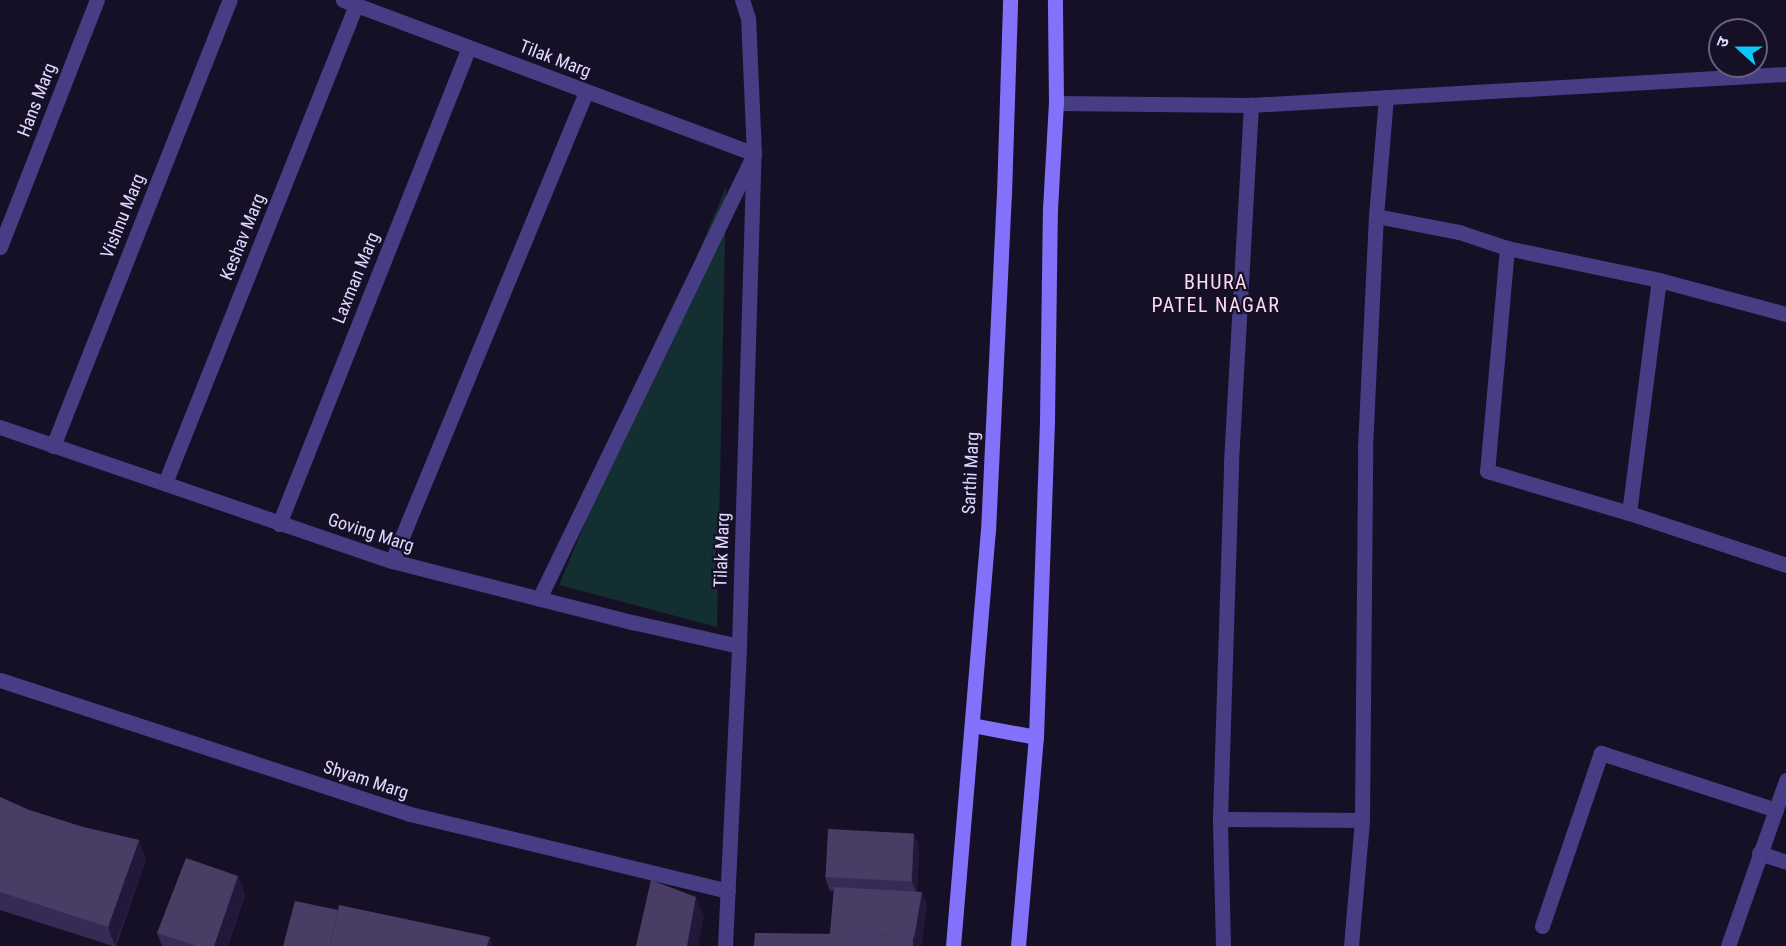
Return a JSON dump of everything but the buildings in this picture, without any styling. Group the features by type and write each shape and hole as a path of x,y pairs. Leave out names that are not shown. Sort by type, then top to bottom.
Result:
{"street":[{"name":"Hans Marg","path":"0,247 97,0"},
{"name":"Vishnu Marg","path":"53,446 230,0"},
{"name":"Tilak Marg","path":"725,946 739,646 754,154 748,18 742,0"},
{"name":"Sarthi Marg","path":"953,946 988,531 1004,195 1010,0"},
{"path":"1018,946 1036,737 1047,419 1050,209 1056,103 1055,0"},
{"name":"Tilak Marg","path":"350,2 754,154"},
{"name":"Keshav Marg","path":"165,483 350,2"},
{"name":"Laxman Marg","path":"279,524 470,47"},
{"path":"1056,103 1251,105 1786,74"},
{"path":"392,561 585,92"},
{"path":"1352,946 1362,820 1365,448 1376,216 1386,97"},
{"path":"1222,946 1220,819 1231,462 1251,105"},
{"path":"539,598 754,154"},
{"path":"1376,216 1459,232 1508,248 1659,280 1786,314"},
{"path":"1508,248 1487,471 1629,513 1786,565"},
{"path":"1629,513 1659,280"},
{"name":"Goving Marg","path":"0,427 392,561 739,646"},
{"name":"Shyam Marg","path":"0,680 410,814 728,891"},
{"path":"972,725 1036,737"},
{"path":"1542,926 1601,753 1776,810"},
{"path":"1728,946 1786,780"},
{"path":"1220,819 1362,820"},
{"path":"1759,853 1786,862"}],"green space":[{"path":"726,187 717,627 559,585"}],"district":[{"name":"BHURA PATEL NAGAR","path":"1216,294"}]}
